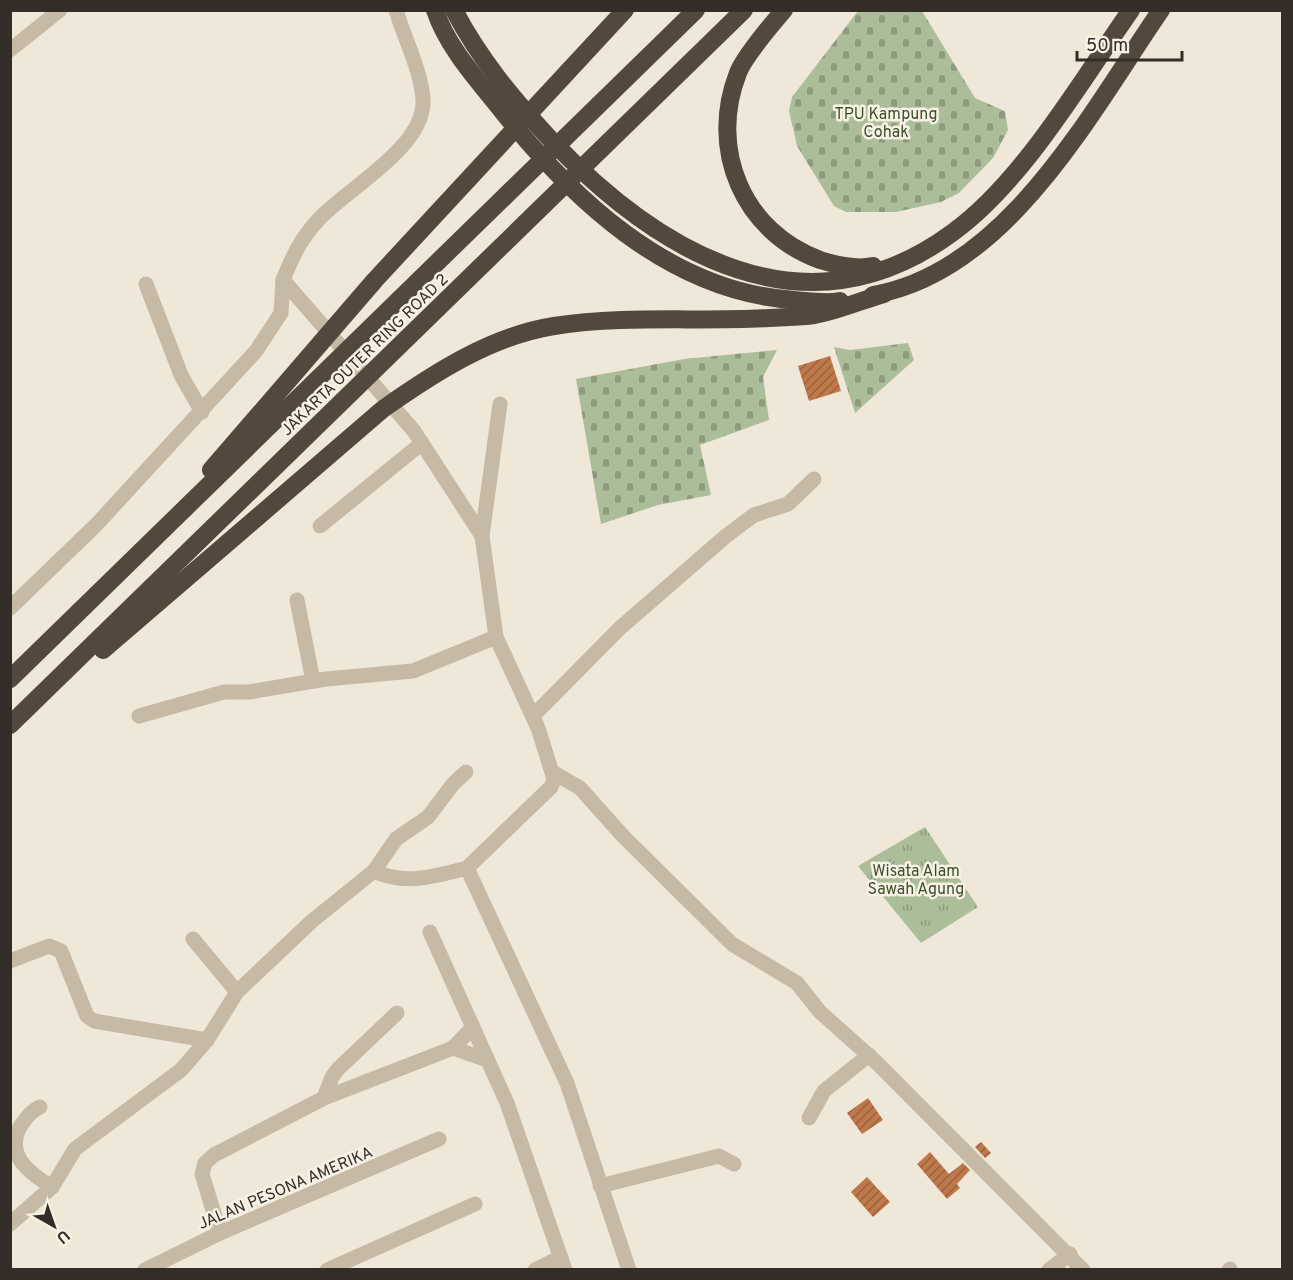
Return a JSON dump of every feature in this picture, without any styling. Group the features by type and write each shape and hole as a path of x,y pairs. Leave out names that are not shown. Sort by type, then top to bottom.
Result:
{"highway":[{"path":"435,10 457,53 582,172 630,212 681,247 729,268 773,279 832,283 871,274 914,257 953,233 985,205 1023,162 1131,10"},
{"path":"454,10 492,86 527,143 568,187 618,228 671,264 723,287 770,299 833,303 884,294"},
{"path":"127,567 375,280 625,10"},
{"name":"JAKARTA OUTER RING ROAD 2","path":"10,679 696,10"},
{"name":"JAKARTA OUTER RING ROAD 2","path":"10,725 744,10"},
{"path":"784,10 738,72 729,110 732,168 746,204 782,240 800,253 835,265 869,267 914,257"},
{"path":"10,730 383,409 426,379 466,357 506,339 553,326 608,321 742,319 815,315 933,276 986,241 1030,198 1161,10"}],"street":[{"path":"10,50 60,10"},
{"path":"10,608 96,525 256,351 281,313 283,280 297,246 321,216 385,162 408,139 419,121 423,99 396,10"},
{"path":"283,280 418,437 483,536"},
{"path":"146,284 180,375 202,412"},
{"path":"374,871 390,879 404,880 421,879 467,868 551,787 554,772 533,716 496,637 483,536 500,404"},
{"path":"320,526 418,437"},
{"path":"533,716 620,628 726,536 754,515 788,504 814,479"},
{"path":"297,600 313,681"},
{"path":"139,716 224,692 249,692 313,681 413,671 496,637"},
{"path":"10,1224 52,1187 75,1149 182,1070 207,1040 237,992 312,921 374,871 396,839 428,817 453,784 466,772"},
{"path":"554,772 580,788 623,836 732,944 797,983 820,1012 869,1055 1083,1269"},
{"path":"467,868 567,1083 629,1269"},
{"path":"430,932 507,1103 563,1263 535,1269"},
{"path":"193,939 237,992"},
{"path":"10,961 49,946 54,947 61,951 87,1016 94,1022 207,1040"},
{"path":"324,1098 338,1070 397,1012"},
{"path":"220,1233 202,1174 205,1163 214,1155 324,1098 453,1048 473,1027"},
{"path":"453,1048 487,1060"},
{"path":"809,1118 825,1091 869,1055"},
{"path":"40,1107 24,1120 16,1135 14,1148 18,1158 26,1167 52,1187"},
{"name":"JALAN PESONA AMERIKA","path":"145,1269 220,1233 439,1139"},
{"path":"600,1186 719,1156 734,1164"},
{"path":"327,1269 475,1204"},
{"path":"1049,1269 1070,1254"}],"green space":[{"name":"TPU Kampung Cohak","path":"858,11 922,11 975,98 1005,111 1008,130 993,158 959,193 941,202 896,212 846,212 834,206 797,146 789,111 792,97"},
{"path":"908,343 914,360 855,413 834,347 850,350"},
{"path":"777,350 763,377 769,420 700,445 711,495 658,505 601,524 576,379 684,359"},
{"name":"Wisata Alam Sawah Agung","path":"925,827 978,907 921,943 858,866"}],"building":[{"path":"830,356 841,391 809,401 798,366"},
{"path":"868,1098 883,1120 862,1134 847,1113"},
{"path":"981,1142 991,1153 985,1158 975,1147"},
{"path":"930,1152 949,1174 963,1163 970,1170 957,1184 960,1188 947,1199 917,1164"},
{"path":"867,1177 890,1202 873,1217 851,1192"}]}
